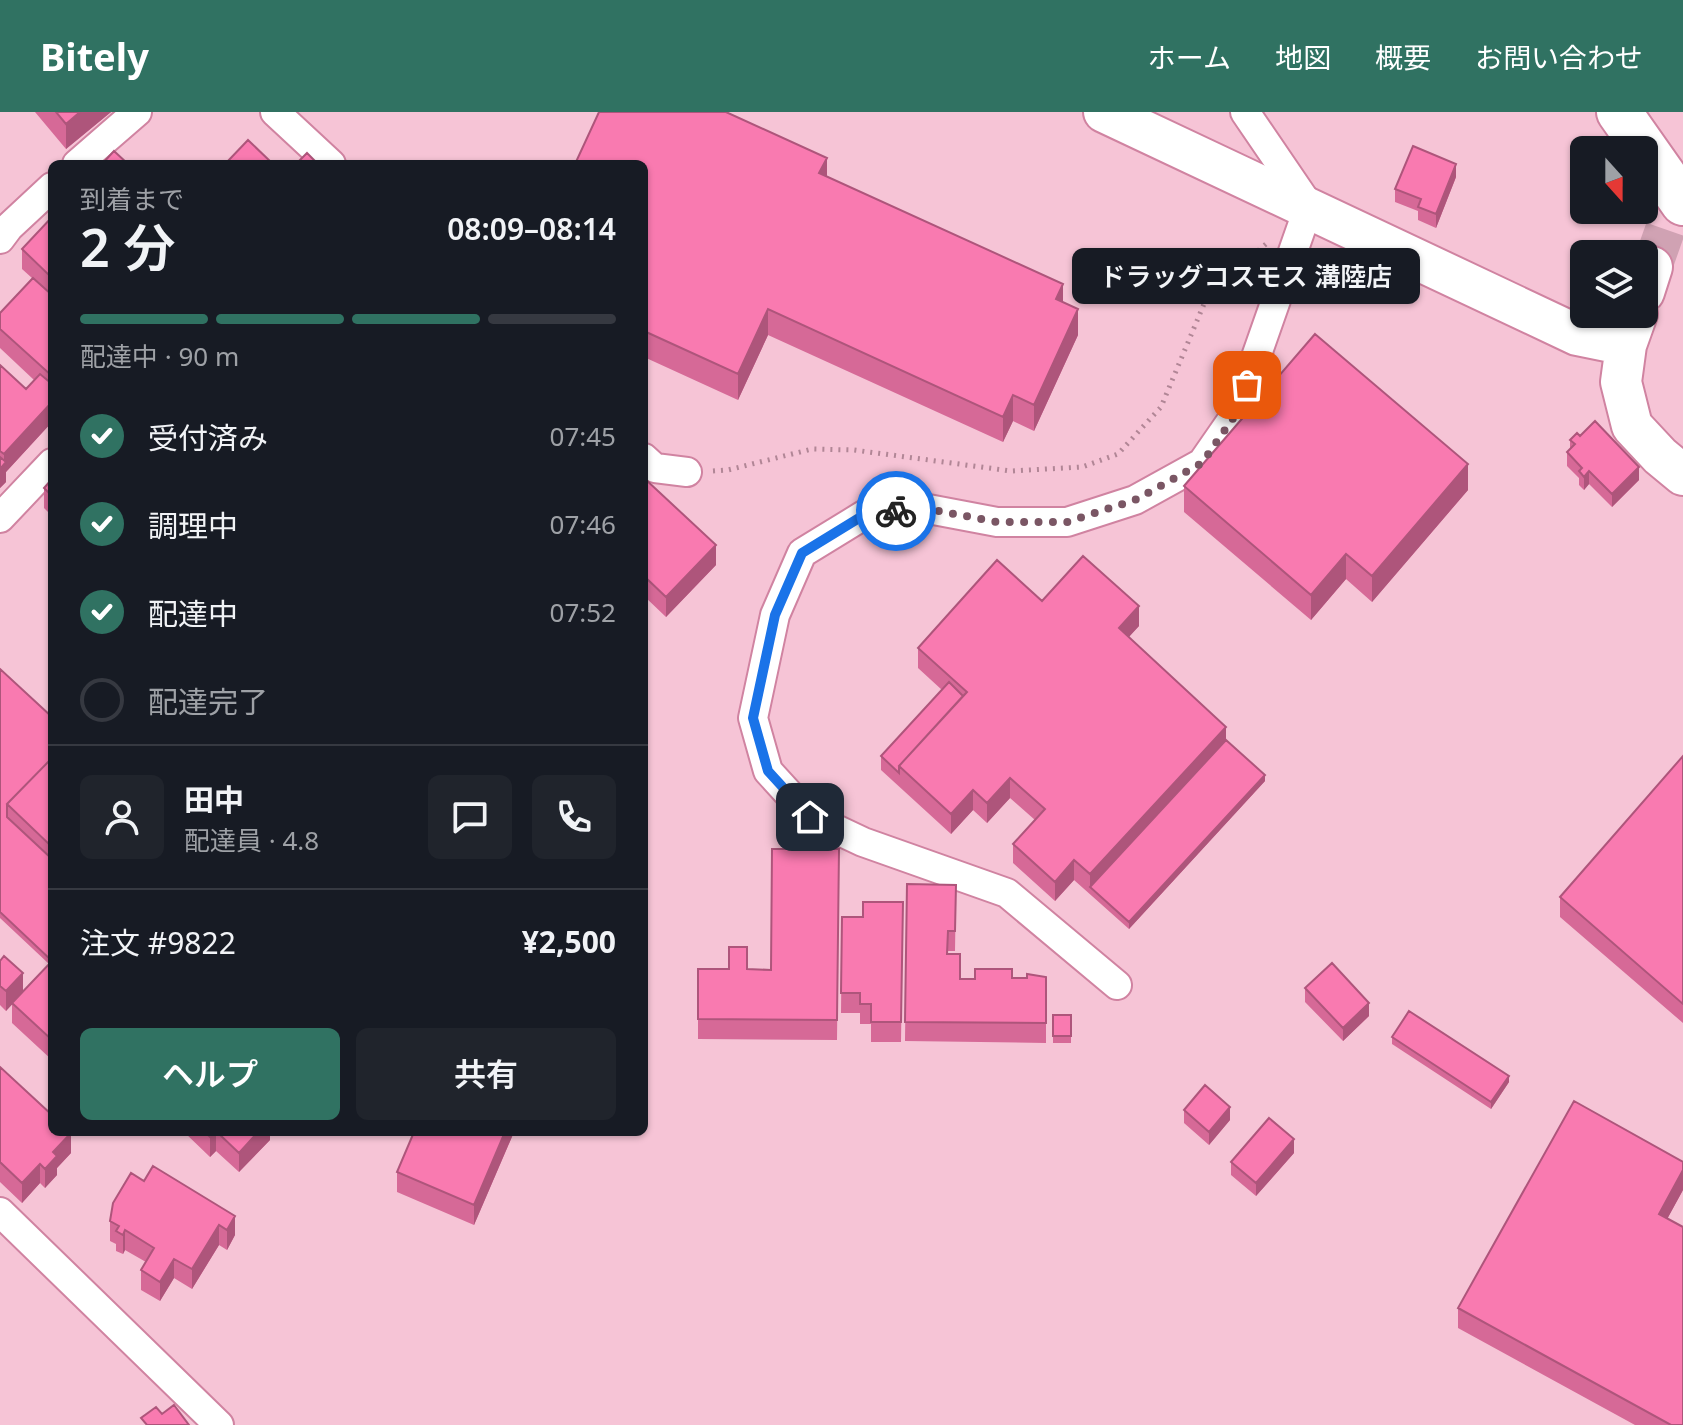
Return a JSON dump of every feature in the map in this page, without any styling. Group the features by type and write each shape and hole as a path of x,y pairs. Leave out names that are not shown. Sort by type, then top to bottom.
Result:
{"highway":[{"path":"1619,112 1683,203"}],"street":[{"path":"82,160 137,112"},
{"path":"275,112 327,160"},
{"path":"1104,112 1577,335 1632,330 1621,382 1632,426 1683,475"},
{"path":"1245,112 1309,206"},
{"path":"0,239 48,191"},
{"path":"1117,985 1007,893 863,842 810,817 768,771 753,718 775,615 802,553 864,515 923,508 997,522 1067,522 1135,500 1202,463 1236,414 1309,206"},
{"path":"648,462 655,468 687,472"},
{"path":"0,518 48,467"},
{"path":"0,1212 219,1425"}],"path":[{"path":"687,472 728,470 812,449 854,450 1011,471 1082,467 1118,454 1161,407 1209,292 1309,206"}],"building":[{"path":"56,112 80,112 66,124"},
{"path":"599,112 726,112 827,158 819,173 1063,284 1056,299 1078,309 1034,405 1013,395 1003,417 768,309 738,374 648,333 648,160 577,160"},
{"path":"248,140 269,160 229,160"},
{"path":"1413,146 1456,164 1436,214 1418,207 1421,199 1395,189"},
{"path":"114,151 124,160 106,160"},
{"path":"307,153 314,160 300,160"},
{"path":"48,221 48,274 22,249"},
{"path":"33,278 48,291 48,372 0,329 0,313"},
{"path":"1315,334 1468,464 1372,576 1346,554 1311,595 1184,486"},
{"path":"0,365 26,389 40,374 48,381 48,406 4,454 0,451"},
{"path":"1595,421 1639,467 1612,494 1589,471 1584,477 1579,471 1582,468 1567,452 1575,444 1570,440 1577,433 1580,436"},
{"path":"648,482 716,545 666,597 648,580"},
{"path":"1083,556 1139,606 1119,628 1226,727 1090,874 1074,860 1055,882 1013,844 1045,809 1010,778 987,803 973,790 951,814 899,766 967,692 918,648 997,560 1042,601"},
{"path":"0,669 48,713 48,762 7,804 7,817 48,855 48,957 0,912"},
{"path":"949,682 963,696 899,766 899,773 881,756"},
{"path":"1226,740 1265,775 1129,922 1090,887"},
{"path":"1683,756 1683,1004 1560,897"},
{"path":"48,762 48,843 7,804"},
{"path":"792,837 819,837 819,849 839,849 837,1020 698,1019 698,969 729,969 729,947 747,947 747,969 771,970 772,849 792,849"},
{"path":"907,884 956,885 955,931 948,931 947,954 960,954 960,979 975,979 975,969 1012,969 1012,978 1027,978 1027,974 1046,977 1046,1023 905,1022"},
{"path":"863,902 903,902 901,1022 871,1022 871,1004 860,1004 860,993 841,993 842,917 863,917"},
{"path":"4,956 23,973 6,991 0,986 0,961"},
{"path":"1332,963 1369,1003 1343,1028 1305,988"},
{"path":"48,965 48,1036 12,1003"},
{"path":"1409,1011 1509,1076 1491,1102 1392,1037"},
{"path":"1053,1015 1071,1015 1071,1036 1053,1036"},
{"path":"0,1067 48,1111 48,1136 68,1136 53,1152 57,1156 45,1169 40,1164 22,1183 0,1162"},
{"path":"1205,1085 1230,1107 1209,1132 1184,1110"},
{"path":"1574,1101 1683,1162 1683,1170 1659,1214 1683,1227 1683,1425 1671,1425 1458,1308"},
{"path":"1269,1118 1294,1139 1256,1183 1231,1162"},
{"path":"221,1136 254,1136 239,1153"},
{"path":"412,1136 503,1136 474,1205 397,1172"},
{"path":"153,1166 235,1216 227,1230 219,1225 192,1269 174,1259 160,1282 141,1270 154,1248 125,1230 123,1235 116,1231 119,1226 110,1221 113,1203 131,1173 144,1181"},
{"path":"174,1405 189,1425 147,1425 141,1418 156,1407 162,1414"}],"tunnel":[{"path":"1658,250 1683,179"}],"way so far":[{"path":"896,511 923,508 997,522 1067,522 1135,500 1202,463 1236,414 1247,385"}],"place":[{"name":"ドラッグコスモス 溝陸店","path":"1247,385"}],"route":[{"path":"810,817 768,771 753,718 775,615 802,553 864,515 896,511"}]}
